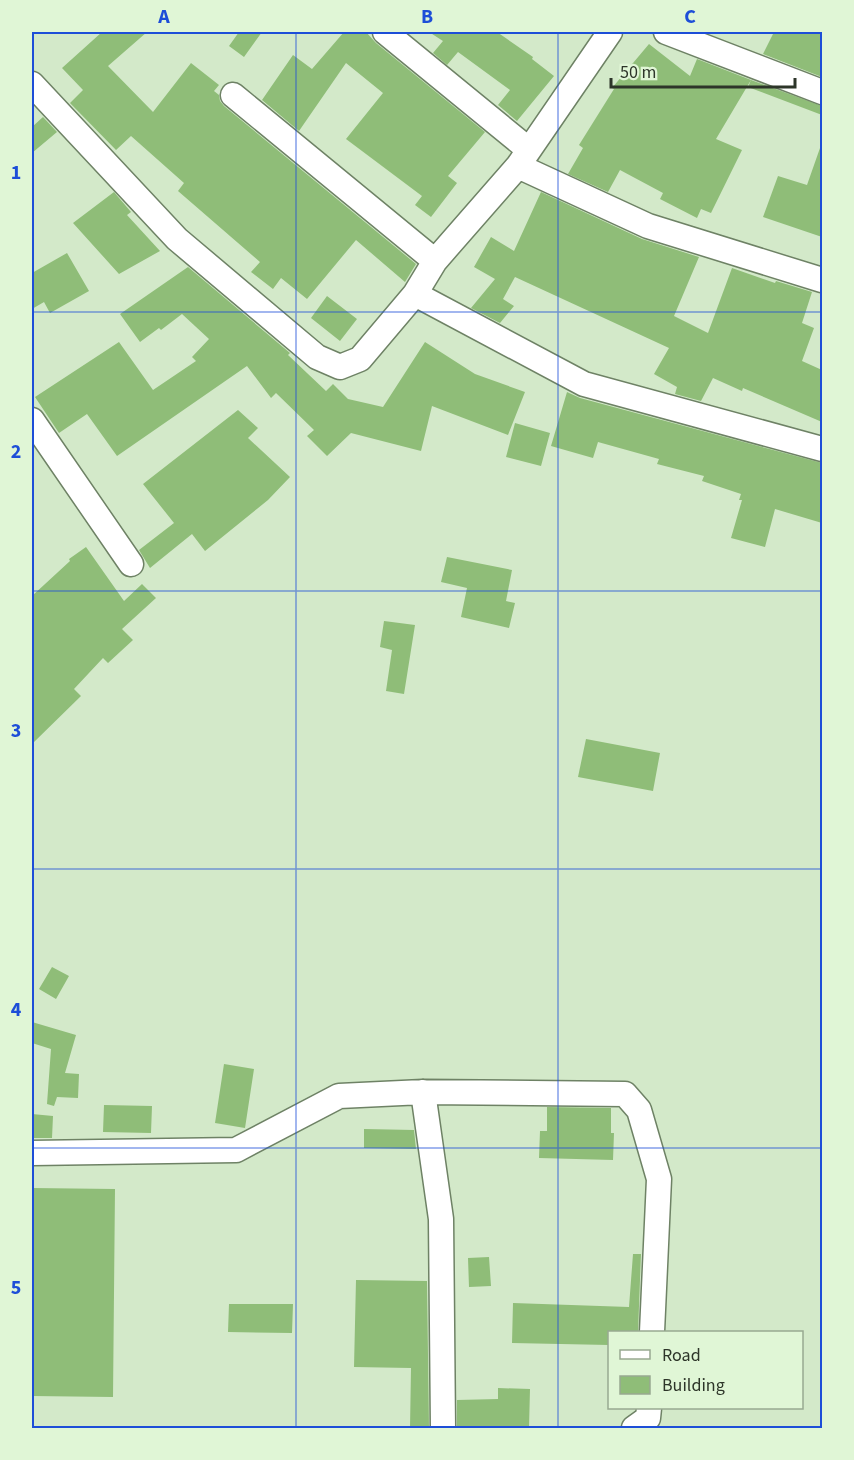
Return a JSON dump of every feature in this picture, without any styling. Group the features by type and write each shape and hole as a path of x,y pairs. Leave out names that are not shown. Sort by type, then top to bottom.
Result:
{"street":[{"path":"385,32 523,158 648,226 822,280"},
{"path":"32,84 177,239 317,357 340,367 360,359 415,294 435,261 523,158 610,32"},
{"path":"666,32 822,92"},
{"path":"233,94 435,261"},
{"path":"415,294 584,384 822,449"},
{"path":"32,420 131,564"},
{"path":"32,1153 236,1150 339,1096 423,1092 625,1094 639,1110 659,1179 652,1331"},
{"path":"423,1092 441,1219 443,1428"},
{"path":"634,1428 648,1418 649,1409"}],"building":[{"path":"102,32 147,32 108,66 153,112 191,63 219,85 214,91 219,95 224,106 416,264 405,282 356,240 307,299 281,278 273,289 251,272 260,262 178,191 184,183 131,136 116,150 70,103 83,90 62,68"},
{"path":"239,32 262,32 244,57 229,46"},
{"path":"344,32 366,32 376,43 485,132 448,176 457,183 431,217 415,205 422,196 346,139 383,93 346,63 299,131 262,100 293,55 312,69"},
{"path":"429,32 497,32 533,57 532,59 554,76 517,121 498,105 510,90 458,52 447,65 433,53 443,41"},
{"path":"774,32 822,32 822,77 763,54"},
{"path":"649,44 690,76 697,59 751,80 716,139 742,150 711,213 701,209 697,218 660,199 663,193 620,170 608,192 568,174 583,148 579,145 614,89 612,88"},
{"path":"751,80 822,106 822,115 748,87"},
{"path":"43,117 57,132 32,153 32,127"},
{"path":"820,148 822,149 822,237 763,217 778,176 807,185"},
{"path":"114,192 131,212 127,215 160,251 119,274 73,223"},
{"path":"541,192 642,239 699,257 674,316 708,333 732,268 775,283 776,281 812,292 802,323 814,328 802,361 822,370 822,422 743,388 742,391 713,378 701,401 675,394 677,387 654,374 669,348 515,277 503,299 514,306 500,323 471,308 495,279 474,267 491,237 514,251"},
{"path":"67,253 89,291 50,313 44,302 32,309 32,273"},
{"path":"188,267 290,353 288,355 326,391 333,384 348,399 383,407 425,342 475,374 525,392 508,435 432,406 421,451 351,433 327,456 307,436 314,430 276,393 271,398 247,366 117,456 87,414 59,433 35,397 119,342 153,390 196,361 192,357 209,339 182,314 140,342 120,314"},
{"path":"327,296 357,319 340,341 311,318"},
{"path":"567,392 580,398 822,463 822,523 775,509 765,547 731,538 742,500 739,500 741,494 702,481 704,476 657,464 659,459 598,442 593,458 551,446"},
{"path":"238,410 258,428 248,438 290,477 268,500 205,551 192,534 150,568 139,550 174,523 143,484"},
{"path":"515,423 550,433 541,466 506,457"},
{"path":"86,547 124,601 142,584 156,598 122,629 133,640 108,663 103,658 74,689 81,696 32,744 32,596 70,561 69,559"},
{"path":"447,557 512,570 506,601 515,603 509,628 461,617 467,588 441,582"},
{"path":"384,621 415,625 404,694 386,691 392,650 380,647"},
{"path":"586,739 660,753 653,791 578,777"},
{"path":"52,967 69,976 56,999 39,989"},
{"path":"32,1022 76,1035 65,1073 79,1074 78,1098 57,1097 54,1106 47,1104 51,1049 32,1043"},
{"path":"224,1064 254,1069 245,1128 215,1123"},
{"path":"104,1105 152,1106 151,1133 103,1132"},
{"path":"547,1107 611,1108 611,1133 614,1133 613,1160 539,1158 540,1131 547,1131"},
{"path":"32,1114 53,1116 52,1138 32,1138"},
{"path":"364,1129 414,1130 416,1149 364,1148"},
{"path":"32,1188 115,1189 113,1397 32,1396"},
{"path":"633,1254 641,1254 638,1331 608,1331 608,1345 512,1343 513,1303 629,1307"},
{"path":"489,1257 491,1286 469,1287 468,1258"},
{"path":"356,1280 427,1281 429,1428 410,1428 411,1368 354,1367"},
{"path":"229,1304 293,1304 292,1333 228,1332"},
{"path":"498,1388 530,1389 529,1428 457,1428 457,1400 498,1399"}]}
